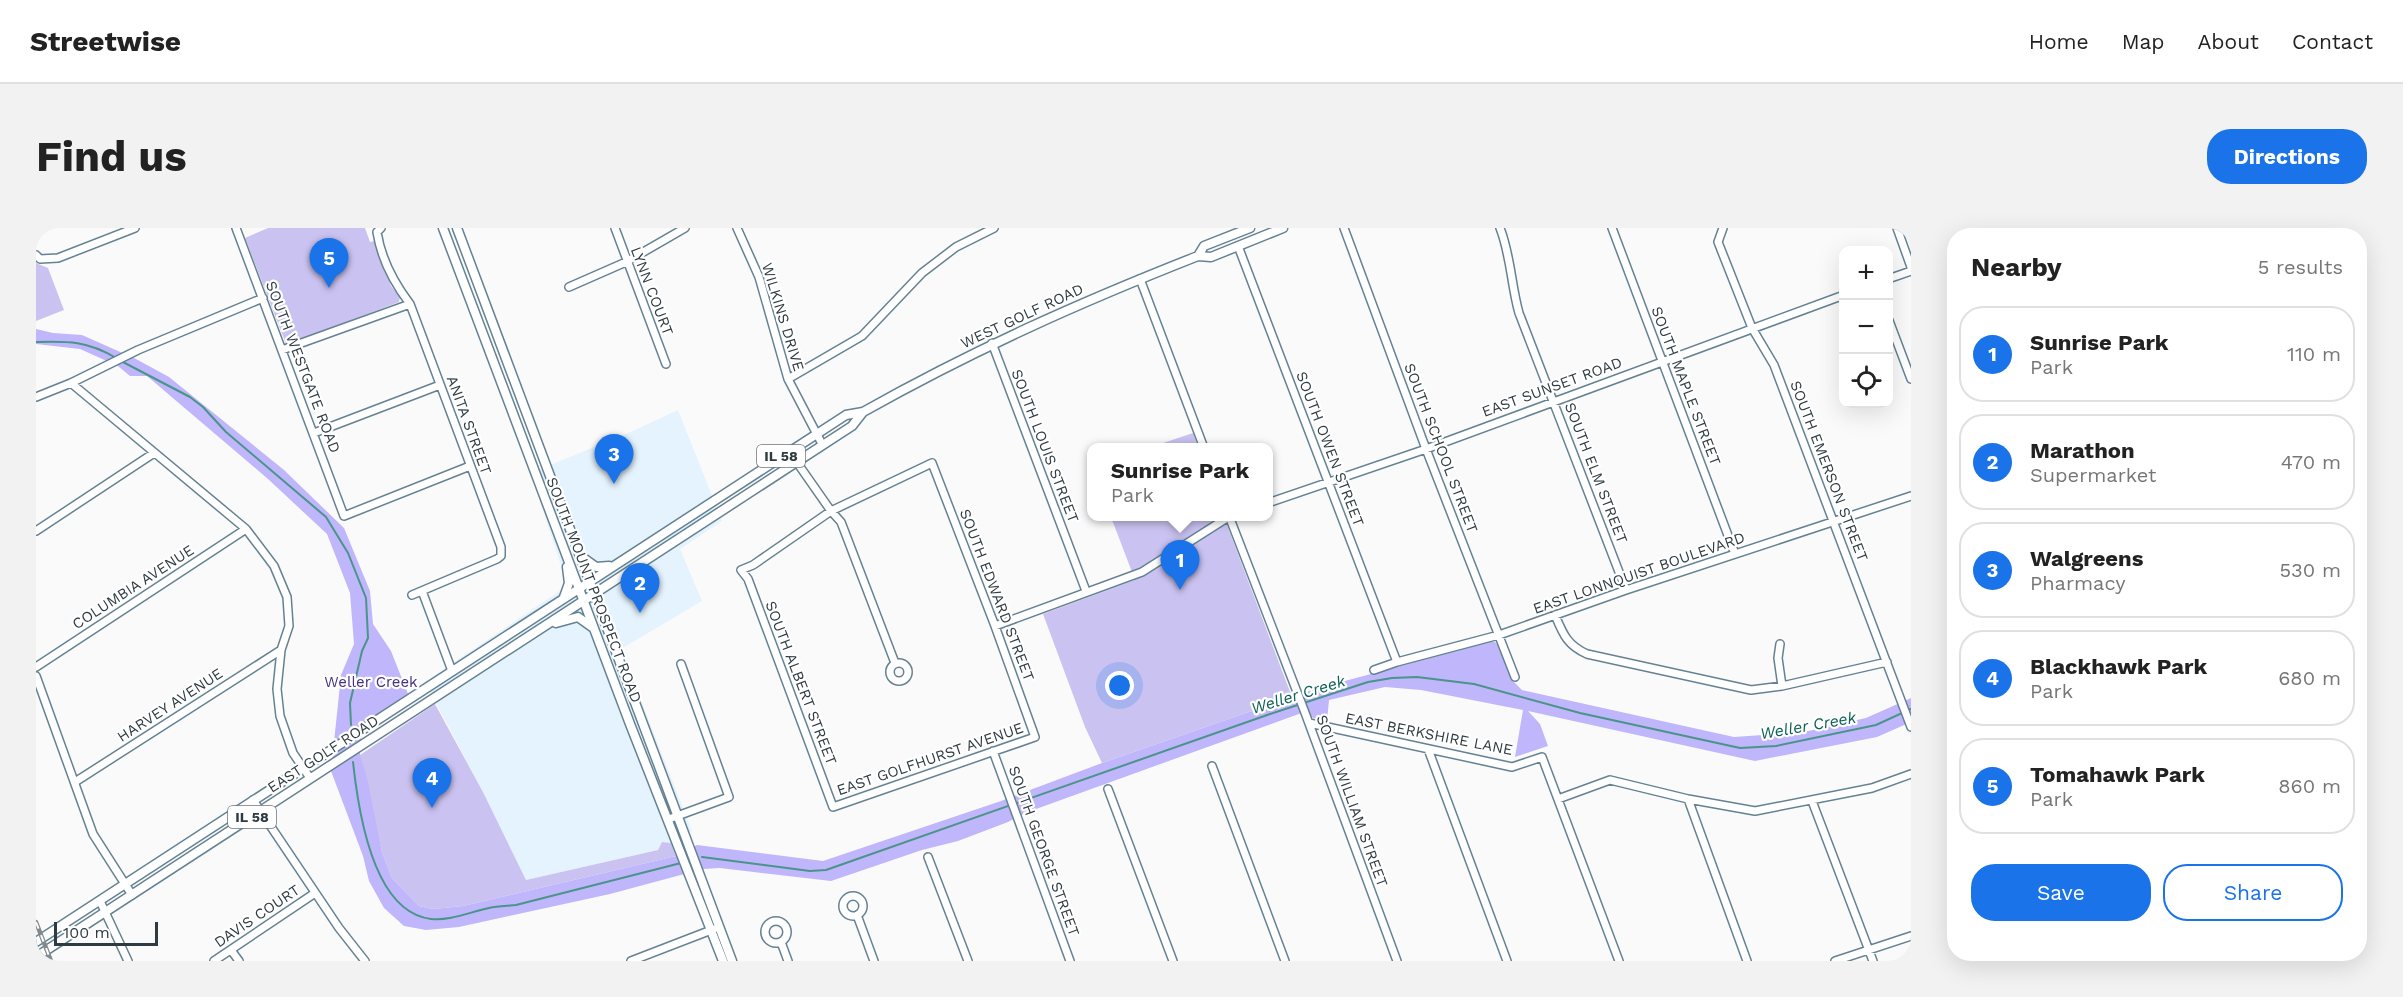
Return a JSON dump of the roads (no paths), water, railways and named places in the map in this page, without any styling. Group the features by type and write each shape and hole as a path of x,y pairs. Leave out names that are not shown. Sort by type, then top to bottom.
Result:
{"main road":[{"name":"SOUTH MOUNT PROSPECT ROAD","path":"443,228 578,588 680,836 715,929 723,961"},
{"name":"SOUTH MOUNT PROSPECT ROAD","path":"457,228 595,592 673,818"},
{"name":"WEST GOLF ROAD","path":"1198,256 1204,246 1250,228"},
{"name":"WEST GOLF ROAD","path":"590,580 846,415 863,412 992,343 1140,279 1198,256 1211,257 1283,228"},
{"name":"WEST GOLF ROAD","path":"595,592 852,426 863,412"},
{"path":"558,532 569,583 564,597"},
{"path":"581,556 596,567 612,566"},
{"name":"EAST GOLF ROAD","path":"36,942 590,580"},
{"name":"EAST GOLF ROAD","path":"36,957 595,592"},
{"path":"538,630 573,617 582,619 595,631"},
{"name":"SOUTH MOUNT PROSPECT ROAD","path":"715,929 732,961"}],"street":[{"path":"38,257 58,258 135,228"},
{"name":"SOUTH WESTGATE ROAD","path":"236,228 344,516 470,466"},
{"name":"ANITA STREET","path":"381,228 377,232 379,242 396,286 410,304 501,548 501,556 422,591"},
{"name":"LYNN COURT","path":"615,228 666,364"},
{"path":"569,287 626,262 685,228"},
{"name":"WILKINS DRIVE","path":"737,228 759,277 788,379 822,444"},
{"path":"788,379 862,336 922,273 956,248 994,228"},
{"name":"SOUTH SCHOOL STREET","path":"1344,228 1426,449 1515,677"},
{"name":"SOUTH ELM STREET","path":"1500,228 1507,246 1519,314 1626,590"},
{"name":"SOUTH MAPLE STREET","path":"1612,228 1735,554"},
{"name":"SOUTH EMERSON STREET","path":"1723,228 1718,242 1752,328 1774,365 1911,727"},
{"path":"1893,277 1911,269 1897,228"},
{"name":"SOUTH OWEN STREET","path":"1238,246 1397,662"},
{"path":"1140,279 1202,443"},
{"name":"EAST SUNSET ROAD","path":"1273,502 1426,449 1839,297"},
{"path":"36,397 138,350 262,298"},
{"path":"282,350 410,304"},
{"path":"1893,331 1910,376"},
{"name":"SOUTH LOUIS STREET","path":"992,343 1086,591"},
{"path":"70,383 246,529 274,566 287,597 289,626 281,650 277,689 280,716 293,753 310,778"},
{"path":"314,433 440,385"},
{"path":"789,451 841,522 896,663"},
{"path":"36,531 154,453"},
{"name":"SOUTH EDWARD STREET","path":"831,511 932,462 1035,737"},
{"name":"EAST LONNQUIST BOULEVARD","path":"1374,670 1499,635 1626,590 1911,496"},
{"name":"SOUTH ALBERT STREET","path":"831,511 753,565 741,570 748,579 833,807"},
{"path":"995,626 1142,572 1222,521"},
{"name":"SOUTH WILLIAM STREET","path":"1232,521 1397,961"},
{"name":"COLUMBIA AVENUE","path":"36,667 246,529"},
{"path":"412,595 422,591 452,671"},
{"path":"1555,615 1565,639 1574,648 1587,654 1751,690 1782,686 1887,662"},
{"path":"1780,644 1778,658 1782,686"},
{"name":"HARVEY AVENUE","path":"75,782 281,650"},
{"path":"673,818 729,797 681,664"},
{"path":"36,676 93,834 132,895"},
{"name":"EAST BERKSHIRE LANE","path":"1309,723 1512,767 1542,757 1558,799"},
{"name":"EAST GOLFHURST AVENUE","path":"833,807 1035,737"},
{"path":"1428,749 1508,961"},
{"name":"SOUTH GEORGE STREET","path":"993,751 1070,961"},
{"path":"1212,766 1285,961"},
{"path":"1619,961 1558,799 1610,780 1688,799 1755,811 1872,788 1911,774"},
{"path":"1108,789 1173,961"},
{"path":"1688,799 1747,961"},
{"path":"254,800 339,928 365,961"},
{"path":"1812,801 1873,961"},
{"path":"928,857 968,961"},
{"name":"DAVIS COURT","path":"214,961 315,893"},
{"path":"100,901 128,961"},
{"path":"857,915 873,961"},
{"path":"631,961 715,929"},
{"path":"1835,961 1911,936"},
{"path":"781,942 788,961"},
{"path":"231,950 239,961"}],"waterway":[{"name":"Weller Creek","path":"36,342 78,343 96,348 116,358"},
{"name":"Weller Creek","path":"121,361 190,397 203,407 226,432 326,517 348,553 366,598 368,638 362,651 350,703 351,725"},
{"name":"Weller Creek","path":"702,857 810,871 826,870 1270,714 1368,682 1392,678 1417,677 1474,684 1580,713 1740,748 1776,746 1876,725 1911,709"},
{"name":"Weller Creek","path":"353,762 364,830 382,879 395,898 411,912 431,919 445,919 492,907 516,905 681,863"}],"railway":[{"path":"36,922 51,961"}],"place":[{"name":"Tomahawk Park","path":"329,288"},
{"name":"Walgreens","path":"614,484"},
{"name":"Sunrise Park","path":"1180,590"},
{"name":"Marathon","path":"640,613"},
{"name":"Blackhawk Park","path":"432,808"}]}
